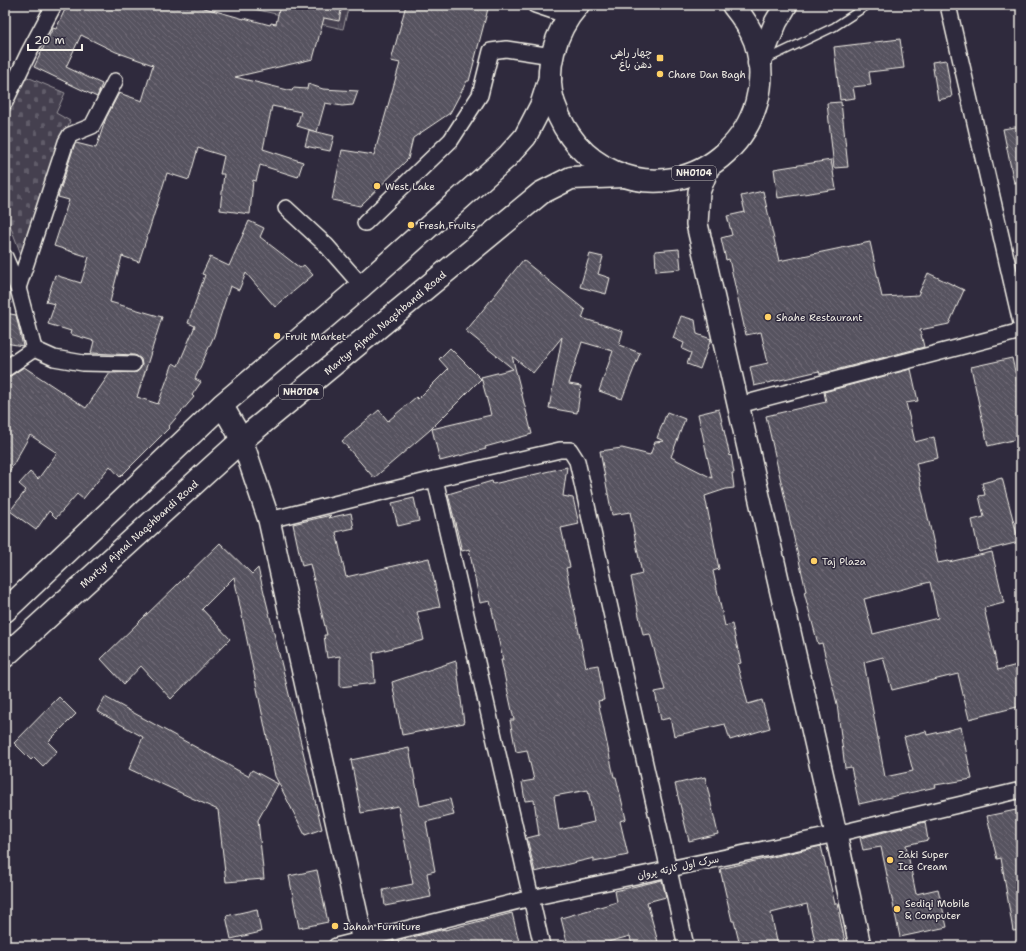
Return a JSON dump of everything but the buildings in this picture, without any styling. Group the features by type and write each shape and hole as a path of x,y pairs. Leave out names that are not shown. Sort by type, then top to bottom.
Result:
{"highway":[{"name":"NH0104","path":"550,78 553,99 560,120 571,139 586,155 604,167 624,176 645,180 668,180 689,175 709,166 725,154 739,139 750,122 757,103 760,84 760,63 755,41 745,21 733,5"},
{"name":"NH0104","path":"760,63 776,22 786,5"},
{"name":"NH0104","path":"5,611 222,404 362,286 507,157 525,138 541,106 550,78 552,56 558,35 573,10"},
{"name":"Martyr Ajmal Naqshbandi Road","path":"5,656 242,440 541,193 571,178 624,176"}],"main road":[{"path":"709,166 699,192 697,224 836,834 860,946"},
{"path":"222,404 242,440 269,520 364,943"}],"street":[{"path":"5,102 54,5"},
{"path":"535,5 573,10"},
{"path":"948,5 1021,323"},
{"path":"365,223 451,140 480,95 491,51 506,50 552,56"},
{"path":"18,288 66,142 70,135 92,126 115,81"},
{"path":"286,208 326,245 362,286"},
{"path":"5,257 18,288 34,349"},
{"path":"739,405 1021,331"},
{"path":"34,349 54,358 83,363 133,364"},
{"path":"5,369 34,349"},
{"path":"269,520 435,479 560,450 570,450 577,461 686,946"},
{"path":"435,479 542,946"},
{"name":"سرک اول کارته پروان","path":"336,946 364,943 531,898 836,834 1021,790"}],"lane":[{"path":"760,63 834,27 868,5"}],"green space":[{"path":"236,5 349,5 343,29"},
{"path":"25,76 65,93 56,113 70,121 22,257 5,212 5,121"},
{"path":"5,266 12,285 5,310"}],"place":[{"name":"چهار راهی دهن باغ","path":"660,58"},
{"name":"Chare Dan Bagh","path":"660,74"},
{"name":"West Lake","path":"377,186"},
{"name":"Fresh Fruits","path":"411,225"},
{"name":"Shahe Restaurant","path":"768,317"},
{"name":"Fruit Market","path":"277,336"},
{"name":"Taj Plaza","path":"814,561"},
{"name":"Zaki Super Ice Cream","path":"890,860"},
{"name":"Sediqi Mobile & Computer","path":"897,909"},
{"name":"Jahan Furniture","path":"335,926"}]}
